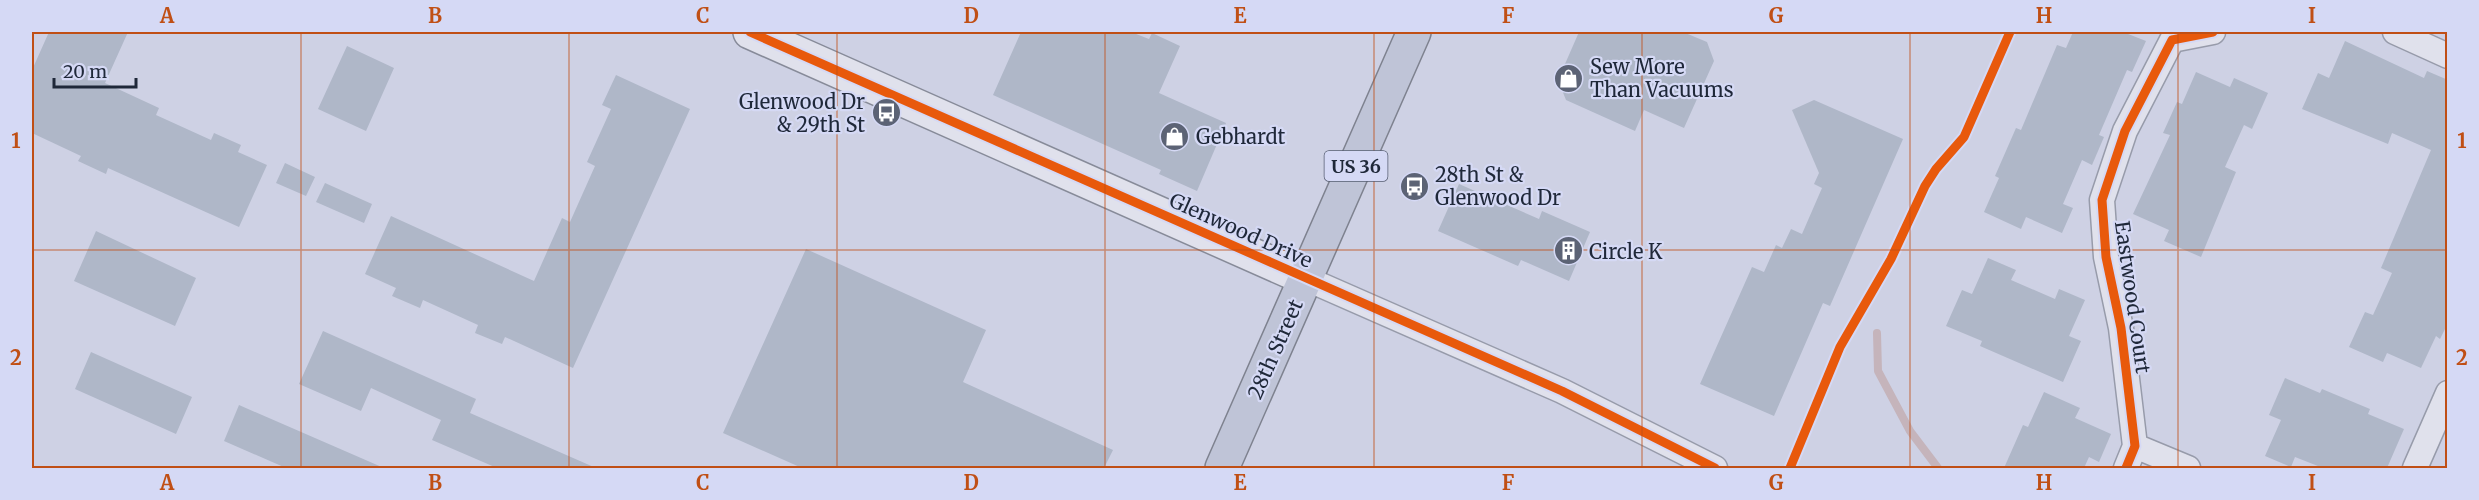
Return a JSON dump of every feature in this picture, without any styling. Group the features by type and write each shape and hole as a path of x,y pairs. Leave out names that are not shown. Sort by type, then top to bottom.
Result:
{"highway":[{"name":"28th Street","path":"1222,468 1414,32"}],"street":[{"name":"Glenwood Drive","path":"750,32 1562,391 1715,468"},
{"name":"Eastwood Court","path":"2126,468 2135,446 2121,328 2106,256 2102,200 2125,131 2172,40 2213,32"},
{"path":"2395,32 2448,56"},
{"path":"2415,468 2448,393"},
{"path":"2135,446 2188,468"}],"building":[{"path":"49,32 128,32 105,83 159,108 156,115 211,140 214,133 241,145 238,152 267,165 239,227 108,168 106,174 78,161 81,156 32,133 32,70"},
{"path":"1021,32 1131,32 1149,39 1152,33 1180,46 1159,93 1226,123 1197,191 1159,174 1161,170 993,95"},
{"path":"1579,32 1683,32 1707,42 1714,61 1684,128 1644,110 1635,131 1566,100 1558,80"},
{"path":"2073,32 2123,32 2146,41 2132,72 2127,70 2099,135 2104,137 2092,165 2082,160 2063,204 2073,208 2062,233 2026,217 2021,229 1984,212 1999,178 1995,176 2016,128 2021,130 2057,45 2066,48"},
{"path":"2345,41 2424,78 2427,71 2448,80 2448,323 2440,339 2436,336 2421,368 2387,353 2383,362 2349,347 2365,312 2373,315 2392,273 2381,268 2431,150 2392,133 2388,144 2302,109 2318,73 2329,78"},
{"path":"347,46 394,68 366,131 318,109"},
{"path":"2196,72 2230,87 2234,78 2268,93 2252,129 2244,125 2225,167 2236,172 2201,257 2164,241 2169,230 2133,214 2170,135 2163,133 2177,102 2182,104"},
{"path":"616,75 690,109 573,368 505,337 502,344 475,333 478,325 423,300 420,308 392,296 396,288 365,274 391,216 534,281 562,218 570,222 595,166 587,162 611,109 602,105"},
{"path":"1814,100 1903,139 1830,306 1823,303 1774,416 1700,384 1752,267 1764,272 1776,245 1782,248 1791,229 1802,234 1822,188 1814,184 1819,173 1792,110"},
{"path":"285,163 315,177 306,196 276,183"},
{"path":"325,183 372,204 364,223 316,202"},
{"path":"1459,184 1539,219 1542,211 1590,232 1569,281 1521,260 1518,266 1438,231"},
{"path":"96,231 196,278 175,326 74,281"},
{"path":"806,249 986,330 963,382 1113,450 1104,468 802,468 723,433"},
{"path":"1988,258 2016,270 2011,280 2055,299 2059,289 2085,300 2069,336 2081,341 2063,382 1980,346 1982,341 1946,326 1962,290 1972,294"},
{"path":"323,331 476,399 470,413 596,468 497,468 432,440 441,420 371,388 361,411 299,384"},
{"path":"91,352 192,397 176,434 75,389"},
{"path":"2285,378 2320,393 2322,389 2370,409 2368,414 2404,429 2387,468 2323,468 2295,457 2291,467 2265,456 2281,420 2269,415"},
{"path":"2044,392 2080,408 2075,418 2111,434 2099,462 2089,457 2084,468 2004,468 2023,425 2028,427"},
{"path":"239,405 384,468 286,468 224,441"}],"waterway":[{"path":"1877,333 1878,371 1910,431 1938,468"}],"cycle path":[{"path":"750,32 1562,391 1715,468"},
{"path":"1790,468 1840,347 1891,259 1925,186 1936,169 1964,137 2010,32"},
{"path":"2126,468 2135,446 2121,328 2106,257 2102,200 2125,131 2172,40 2213,32"}],"place":[{"name":"Sew More Than Vacuums","path":"1569,78"},
{"name":"Glenwood Dr & 29th St","path":"886,113"},
{"name":"Gebhardt","path":"1175,136"},
{"name":"28th St & Glenwood Dr","path":"1414,186"},
{"name":"Circle K","path":"1568,251"}]}
